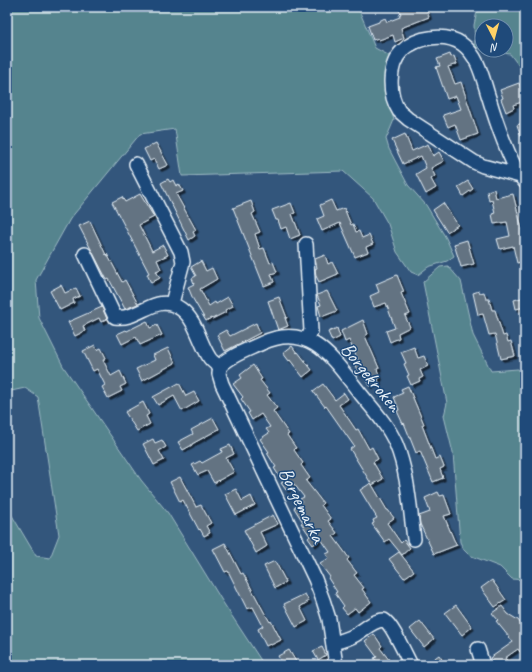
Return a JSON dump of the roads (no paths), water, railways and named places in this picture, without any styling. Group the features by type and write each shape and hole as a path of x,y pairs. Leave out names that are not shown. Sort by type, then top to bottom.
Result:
{"street":[{"path":"440,37 451,38 470,52 476,60 493,111 522,179 474,162 408,119 399,111 395,102 391,84 394,65 402,50 416,42 429,38 440,37"},
{"path":"136,164 181,252 183,262 172,303"},
{"path":"306,244 311,331 307,340"},
{"path":"85,254 115,317 123,318 152,305 172,303 183,310 191,319 209,358 220,367"},
{"name":"Borgekroken","path":"220,367 228,360 268,340 292,337 307,340 320,346 332,357 378,415 396,444 405,473 414,539"},
{"name":"Borgemarka","path":"220,367 219,374 222,384 324,600 329,619 336,665"},
{"path":"333,642 344,641 374,623 384,620 386,621 411,665"},
{"path":"478,649 482,665"}]}
